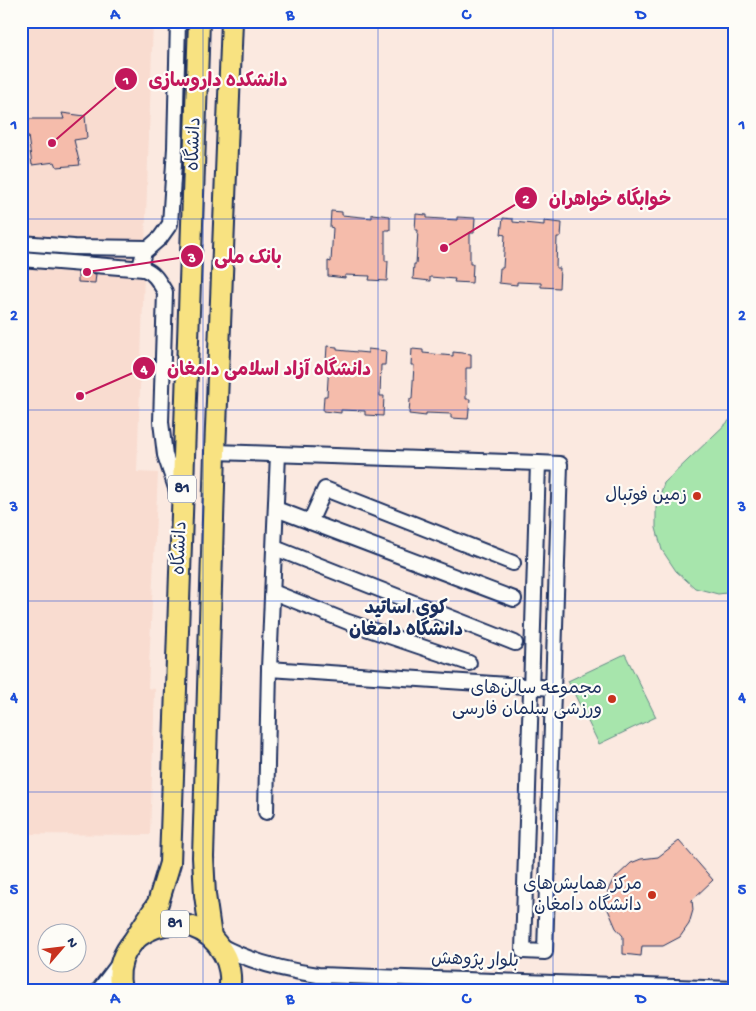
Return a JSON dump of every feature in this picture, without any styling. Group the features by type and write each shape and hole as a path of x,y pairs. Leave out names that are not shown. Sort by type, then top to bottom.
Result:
{"highway":[{"name":"دانشگاه","path":"126,952 158,903 170,863 199,21"},
{"name":"دانشگاه","path":"215,941 206,895 203,857 215,452 232,21"},
{"name":"81","path":"121,990 120,973 126,952 140,935 154,927 169,923 184,924 198,928 215,941 226,957 230,972 229,990"}],"street":[{"path":"144,269 141,263 142,258 148,248 160,238 170,224 175,148 178,21"},
{"path":"21,243 74,247 148,248"},
{"path":"21,258 144,269 152,272 165,292 161,422 166,455 182,508"},
{"path":"215,452 538,463 560,464 545,952 523,951 538,463"},
{"path":"266,812 269,669 278,454"},
{"path":"310,522 325,489 513,563"},
{"path":"276,509 514,599"},
{"path":"274,548 515,643"},
{"path":"273,592 348,622 469,664"},
{"path":"269,669 553,688"},
{"path":"527,847 528,856 536,864 541,864 548,854"},
{"name":"بلوار پژوهش","path":"215,941 236,954 270,966 318,975 735,990"},
{"path":"99,990 126,952"}],"shaded area":[{"path":"21,21 153,21 137,472 158,473 148,688 155,689 150,835 21,834"}],"green space":[{"name":"زمین فوتبال","path":"735,415 735,592 718,594 695,588 676,571 662,550 656,528 656,508 664,483"},
{"name":"مجموعه سالن‌های ورزشی سلمان فارسی","path":"625,654 656,717 599,744 568,681"}],"building":[{"path":"62,113 85,116 87,138 74,140 80,165 57,167 55,162 32,165 28,136 22,136 22,119 64,119"},
{"path":"331,211 342,212 342,215 372,218 372,214 390,216 390,230 385,230 385,261 388,261 387,281 369,280 370,276 345,275 345,278 328,276 328,261 331,262 333,228 330,227"},
{"path":"416,214 427,215 427,218 457,220 457,217 475,218 474,233 470,233 470,264 473,264 472,283 454,282 455,279 430,277 430,281 413,279 418,230 415,230"},
{"path":"503,218 513,219 513,222 544,225 544,221 562,223 561,237 557,237 556,268 560,268 559,288 541,287 541,283 517,282 517,285 499,283 500,268 503,268 505,235 501,234"},
{"path":"78,272 96,274 95,283 78,282"},
{"path":"327,346 337,347 337,350 368,353 368,349 386,351 385,365 381,365 380,396 384,396 383,416 365,415 365,411 341,410 341,413 323,411 324,396 327,396 329,363 326,362"},
{"path":"412,349 423,350 423,353 453,356 453,352 471,354 471,368 466,368 466,399 470,399 468,419 451,418 451,414 426,413 426,416 409,414 414,365 411,365"},
{"name":"مرکز همایش‌های دانشگاه دامغان","path":"679,841 713,880 692,900 693,910 689,924 680,937 663,946 642,946 641,956 623,954 623,936 616,928 606,905 608,890 613,880 631,863 641,859 658,857"}],"place":[{"name":"دانشکده داروسازی","path":"52,143"},
{"name":"خوابگاه خواهران","path":"444,248"},
{"name":"بانک ملی","path":"87,272"},
{"name":"دانشگاه آزاد اسلامی دامغان","path":"80,396"},
{"name":"زمین فوتبال","path":"697,496"},
{"name":"مجموعه سالن‌های ورزشی سلمان فارسی","path":"612,699"},
{"name":"مرکز همایش‌های دانشگاه دامغان","path":"652,895"}],"district":[{"name":"کوی اساتید دانشگاه دامغان","path":"406,620"}]}
